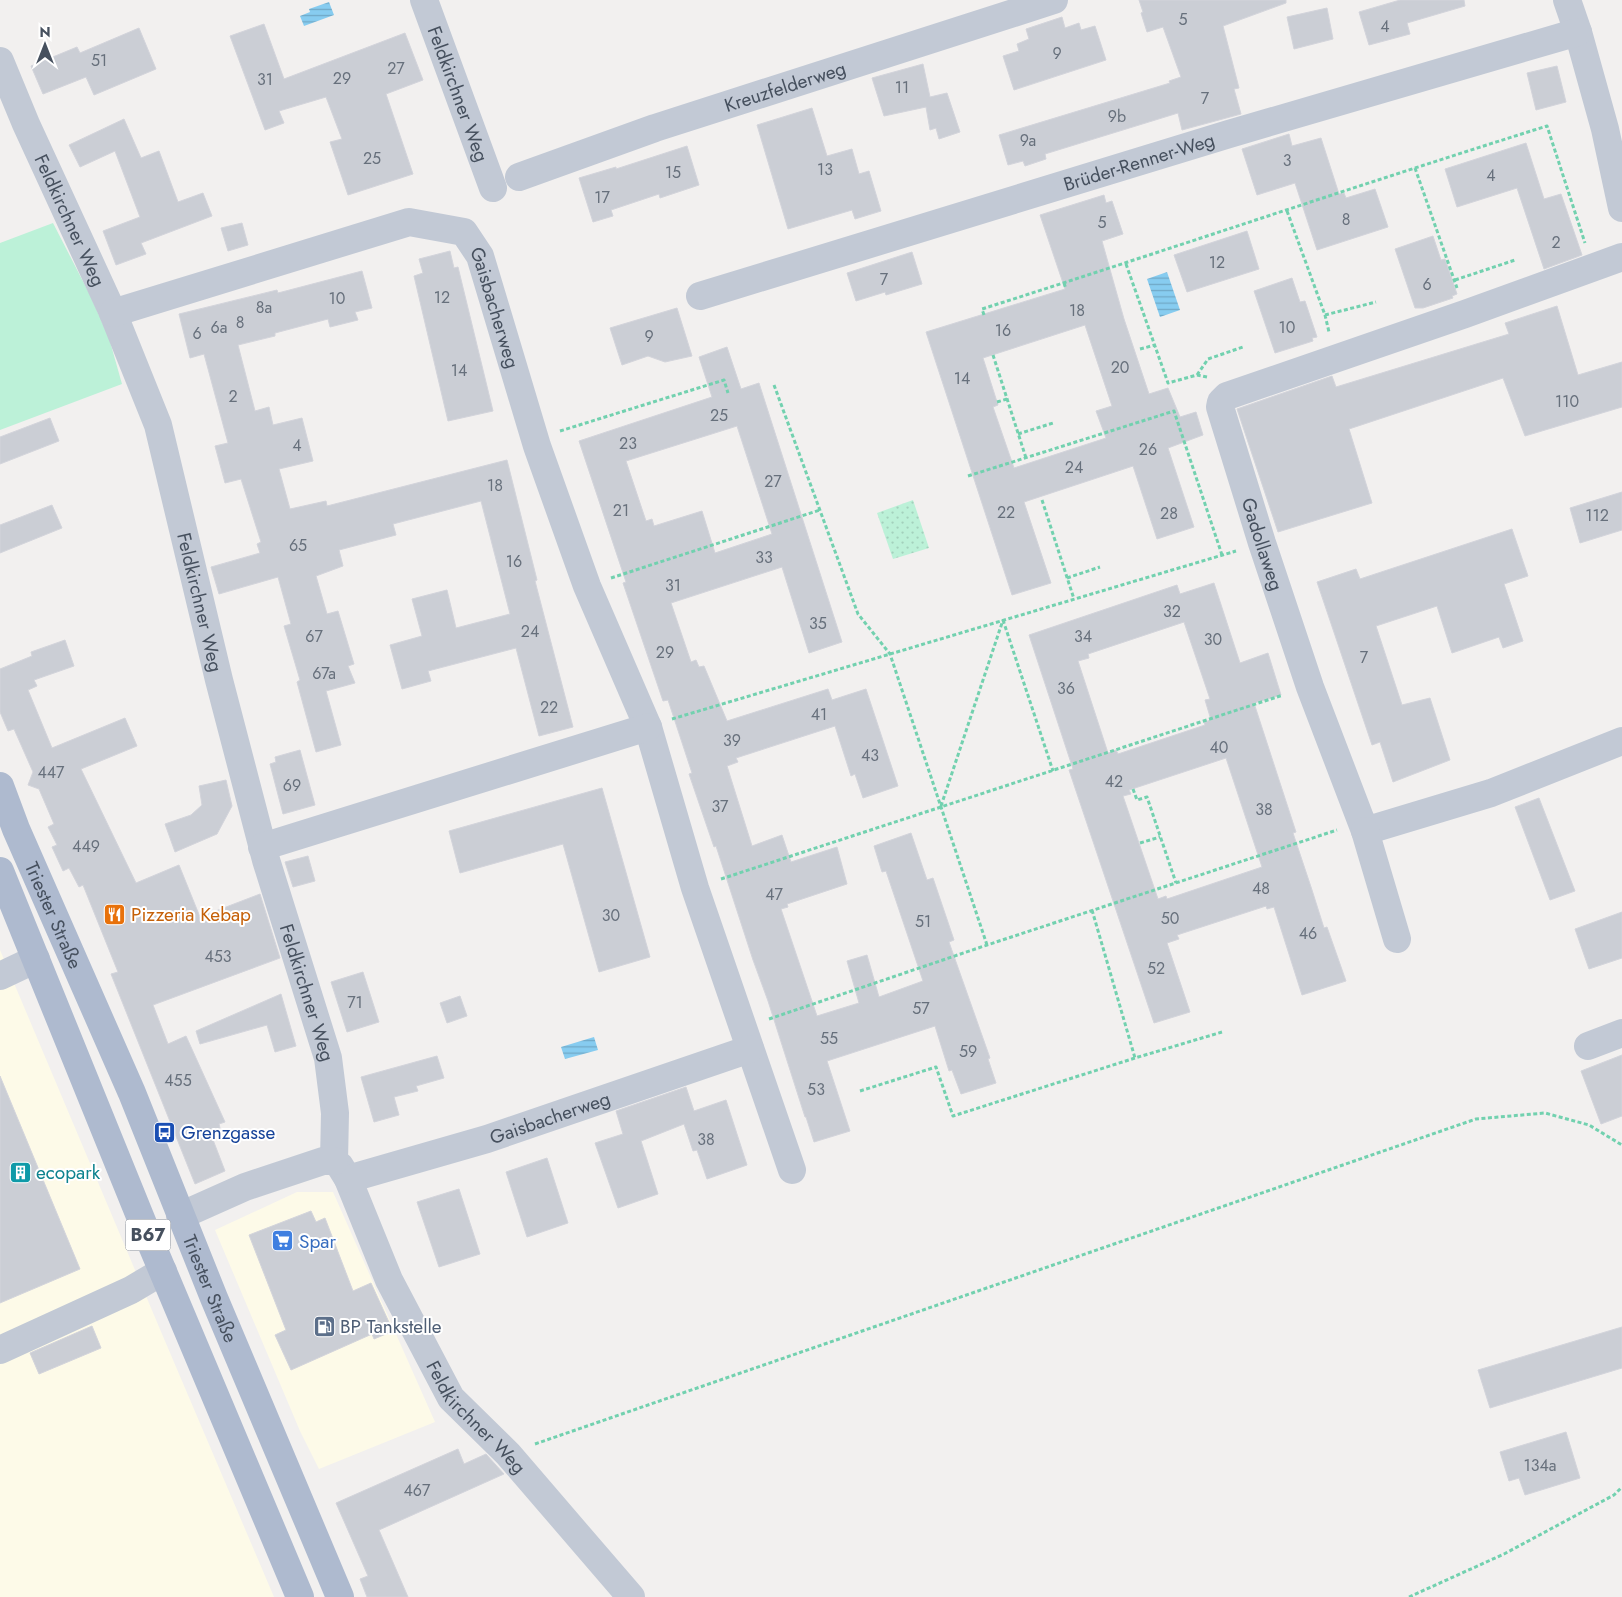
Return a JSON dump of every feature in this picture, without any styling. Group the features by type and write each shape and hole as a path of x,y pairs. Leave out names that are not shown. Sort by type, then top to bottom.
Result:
{"main road":[{"name":"Triester Straße","path":"0,786 8,834 132,1093 180,1216 340,1597"},
{"name":"Triester Straße","path":"0,871 163,1271 300,1597"}],"street":[{"name":"Feldkirchner Weg","path":"424,0 493,188"},
{"name":"Kreuzfelderweg","path":"519,177 655,128 1054,0"},
{"path":"1567,0 1578,32 1605,129 1622,208"},
{"name":"Brüder-Renner-Weg","path":"700,296 1230,134 1578,32"},
{"name":"Feldkirchner Weg","path":"0,61 26,124 113,314 158,425 219,680 262,847 328,1058 341,1170 389,1280 451,1398 508,1454 631,1597"},
{"name":"Gaisbacherweg","path":"113,314 409,222 464,232 480,256 535,439 587,586 648,727 695,888 792,1170"},
{"name":"Gadollaweg","path":"1397,939 1365,831 1310,687 1262,543 1221,412 1221,402 1227,396 1465,314 1622,257"},
{"path":"262,847 648,727"},
{"path":"1365,831 1491,793 1622,741"},
{"path":"0,976 36,959"},
{"path":"1588,1046 1622,1033"},
{"name":"Gaisbacherweg","path":"341,1170 487,1139 747,1038"},
{"path":"180,1216 245,1187 323,1161 341,1170"},
{"path":"0,1350 131,1290 163,1271"}],"path":[{"path":"984,315 982,309 1126,264 1547,126 1593,268"},
{"path":"1415,168 1465,314"},
{"path":"1287,211 1325,315 1337,359"},
{"path":"1454,280 1515,260"},
{"path":"1126,264 1168,383 1197,375 1211,378"},
{"path":"1064,283 1066,289"},
{"path":"1325,315 1376,302"},
{"path":"1140,349 1154,345"},
{"path":"1197,375 1208,359 1244,347"},
{"path":"993,355 1026,458"},
{"path":"535,439 724,380 728,393"},
{"path":"774,385 858,614 890,654 987,945"},
{"path":"997,402 1007,398"},
{"path":"968,476 1174,411 1222,555"},
{"path":"1018,434 1052,424"},
{"path":"1042,500 1074,599"},
{"path":"587,586 820,510"},
{"path":"648,727 1262,543"},
{"path":"1067,578 1100,567"},
{"path":"1003,620 1052,771"},
{"path":"941,806 1003,620"},
{"path":"695,888 941,806 1310,687"},
{"path":"1133,789 1137,800 1147,797 1176,883"},
{"path":"747,1038 987,945 1337,830 1365,831"},
{"path":"1140,844 1160,837"},
{"path":"1092,910 1135,1058"},
{"path":"860,1091 936,1068 953,1116 1222,1032"},
{"path":"508,1454 1476,1119 1545,1113 1588,1125 1622,1146"},
{"path":"1409,1597 1504,1554 1614,1494 1622,1486"}],"shaded area":[{"path":"0,950 162,1334 274,1597 0,1597"},
{"name":"BP Tankstelle","path":"297,1192 333,1192 435,1422 319,1469 300,1431 215,1230"}],"green space":[{"path":"53,223 90,295 109,338 122,384 0,430 0,243"},
{"path":"913,500 929,548 893,559 877,513"}],"water":[{"path":"329,2 334,15 304,26 300,16 310,12 309,9"},
{"path":"1167,272 1180,310 1160,317 1147,279"},
{"path":"594,1037 598,1050 565,1059 561,1047"}],"building":[{"path":"1139,0 1286,0 1286,3 1223,26 1239,88 1234,89 1241,114 1182,130 1178,113 1045,154 1046,159 1025,166 1023,161 1008,165 999,135 1170,83 1169,81 1181,77 1163,27 1147,32"},
{"path":"1400,0 1464,0 1465,6 1407,23 1410,34 1369,45 1359,12"},
{"path":"1327,8 1333,39 1294,49 1287,17"},
{"path":"1062,17 1065,28 1079,23 1081,30 1095,26 1106,60 1014,90 1003,56 1019,51 1017,44 1029,39 1026,29"},
{"path":"264,24 284,79 405,33 423,80 386,94 413,174 348,195 330,142 342,139 326,97 279,111 284,123 265,130 230,36"},
{"path":"139,28 156,69 94,95 86,77 43,94 31,66 77,47 80,53"},
{"path":"923,64 930,97 947,93 960,132 939,139 936,128 930,130 926,107 884,116 872,78"},
{"path":"1557,66 1566,102 1536,110 1527,73"},
{"path":"812,108 827,156 852,149 859,174 869,171 881,211 855,219 852,210 788,229 757,125"},
{"path":"124,119 141,158 159,151 178,202 203,193 212,216 141,243 146,254 116,265 103,231 140,217 115,151 80,167 69,145"},
{"path":"1289,134 1292,146 1321,138 1339,194 1344,193 1346,198 1375,189 1388,227 1317,250 1295,183 1257,195 1242,149"},
{"path":"1526,143 1544,199 1561,194 1582,255 1544,269 1517,188 1457,207 1445,169"},
{"path":"687,146 699,185 660,198 659,194 611,210 613,216 593,222 579,178 616,167 616,169"},
{"path":"1104,195 1106,203 1112,201 1123,234 1102,241 1124,319 1149,394 1168,388 1180,417 1196,412 1203,435 1168,448 1194,527 1157,539 1133,466 1024,502 1051,583 1012,595 926,332 1065,289 1040,215","holes":["1085,325 1112,406 1096,411 1106,438 1014,468 993,407 998,405 983,358"]},
{"path":"242,223 248,245 228,251 221,228"},
{"path":"1247,231 1259,269 1187,292 1174,255"},
{"path":"1433,236 1441,260 1445,259 1457,294 1452,296 1453,298 1423,308 1415,308 1395,249"},
{"path":"450,251 454,268 458,267 493,411 448,421 414,276 423,273 419,259"},
{"path":"912,252 922,284 886,295 885,292 856,301 847,273"},
{"path":"362,271 372,308 355,312 358,320 330,327 328,319 275,333 275,336 238,345 255,411 269,407 273,425 302,418 313,461 279,469 290,509 326,501 327,506 507,460 537,580 535,581 573,727 539,736 516,648 428,671 431,681 402,689 390,645 422,636 412,599 447,590 456,628 510,614 481,501 393,524 396,535 339,550 343,566 316,576 327,614 338,611 354,664 348,666 355,683 326,691 341,745 316,752 297,682 300,680 284,626 291,624 278,577 219,594 211,567 260,553 257,544 261,542 241,479 225,483 215,446 228,443 204,354 190,358 179,314 277,290 278,293"},
{"path":"1292,278 1300,302 1305,301 1317,337 1312,338 1313,341 1275,353 1254,291"},
{"path":"1557,306 1578,375 1622,362 1622,407 1525,436 1503,378 1349,429 1372,503 1278,532 1237,409 1332,376 1336,387 1509,334 1505,323"},
{"path":"677,308 692,356 665,362 648,356 622,365 610,328"},
{"path":"727,347 741,389 759,383 842,642 809,653 782,567 671,603 691,662 696,660 699,667 704,666 727,721 828,689 832,700 866,689 898,786 863,798 855,774 851,776 835,726 736,758 738,762 727,766 752,846 782,835 791,862 837,847 847,884 787,904 788,907 781,909 817,1016 859,1003 847,961 867,955 879,997 923,981 886,871 882,872 874,846 911,833 927,880 933,878 954,940 949,942 990,1058 988,1059 996,1083 961,1094 952,1070 949,1071 935,1026 827,1061 850,1131 814,1142 716,846 714,847 689,774 692,773 668,700 663,701 623,583 626,582 579,441 712,397 699,357","holes":["737,426 772,534 715,553 702,511 654,526 652,519 646,521 626,461"]},
{"path":"50,418 59,441 0,464 0,437"},
{"path":"1622,492 1622,530 1580,543 1570,508"},
{"path":"52,505 62,528 0,553 0,525"},
{"path":"1512,529 1528,576 1504,584 1523,641 1503,648 1499,637 1452,653 1437,606 1376,626 1402,705 1430,698 1450,760 1393,782 1380,742 1372,745 1317,582 1356,569 1360,579"},
{"path":"1214,583 1240,663 1268,653 1281,695 1254,703 1296,832 1293,833 1324,928 1327,927 1346,981 1302,995 1274,907 1267,909 1266,906 1177,935 1179,939 1167,943 1190,1012 1154,1023 1069,770 1073,769 1029,635 1177,585 1180,594","holes":["1184,622 1210,699 1205,700 1211,720 1204,722 1205,725 1118,754 1116,750 1108,753 1078,661 1089,658 1088,654","1226,758 1262,867 1167,899 1166,896 1158,899 1123,796 1131,794 1129,790"]},
{"path":"65,640 74,666 34,680 37,686 28,690 52,748 125,718 137,746 81,769 136,883 179,865 200,917 260,894 280,958 153,1005 168,1044 186,1036 225,1122 219,1124 220,1128 210,1132 225,1171 195,1184 111,974 118,972 83,885 79,887 69,868 63,871 52,847 57,845 48,827 54,824 39,789 28,785 33,772 14,729 8,731 0,712 0,669 32,656 31,652"},
{"path":"300,750 315,805 283,814 270,764 276,762 275,757"},
{"path":"226,780 232,806 217,834 175,852 165,824 191,815 202,805 199,786"},
{"path":"602,788 650,957 599,972 563,844 460,873 449,831"},
{"path":"1539,798 1575,891 1550,900 1515,807"},
{"path":"308,856 315,881 293,887 285,862"},
{"path":"1622,912 1622,958 1589,969 1575,929"},
{"path":"363,972 379,1022 347,1032 331,982"},
{"path":"281,994 296,1046 275,1052 267,1025 200,1044 196,1031"},
{"path":"460,996 467,1016 447,1023 440,1003"},
{"path":"1622,1055 1622,1116 1601,1124 1581,1071"},
{"path":"437,1056 444,1078 416,1086 418,1091 394,1097 399,1115 374,1122 361,1077"},
{"name":"ecopark","path":"0,1076 80,1269 0,1303"},
{"path":"686,1087 694,1111 726,1100 747,1165 707,1179 697,1150 693,1151 684,1124 641,1141 658,1194 618,1208 595,1143 623,1134 616,1111"},
{"path":"547,1158 568,1223 527,1237 506,1172"},
{"path":"459,1189 480,1254 439,1267 417,1202"},
{"path":"311,1211 316,1222 325,1218 353,1291 371,1283 393,1331 374,1339 372,1334 291,1370 275,1335 286,1330 249,1235"},
{"path":"92,1326 101,1348 39,1374 30,1353"},
{"path":"1622,1327 1622,1368 1490,1408 1478,1370"},
{"path":"1566,1432 1580,1478 1525,1495 1519,1478 1509,1481 1500,1452"},
{"path":"458,1449 464,1464 486,1454 504,1474 379,1530 408,1597 367,1597 360,1579 368,1576 336,1503"}],"place":[{"name":"Pizzeria Kebap","path":"115,914"},
{"name":"Grenzgasse","path":"165,1132"},
{"name":"ecopark","path":"20,1172"},
{"name":"Spar","path":"283,1241"},
{"name":"BP Tankstelle","path":"324,1326"}]}
